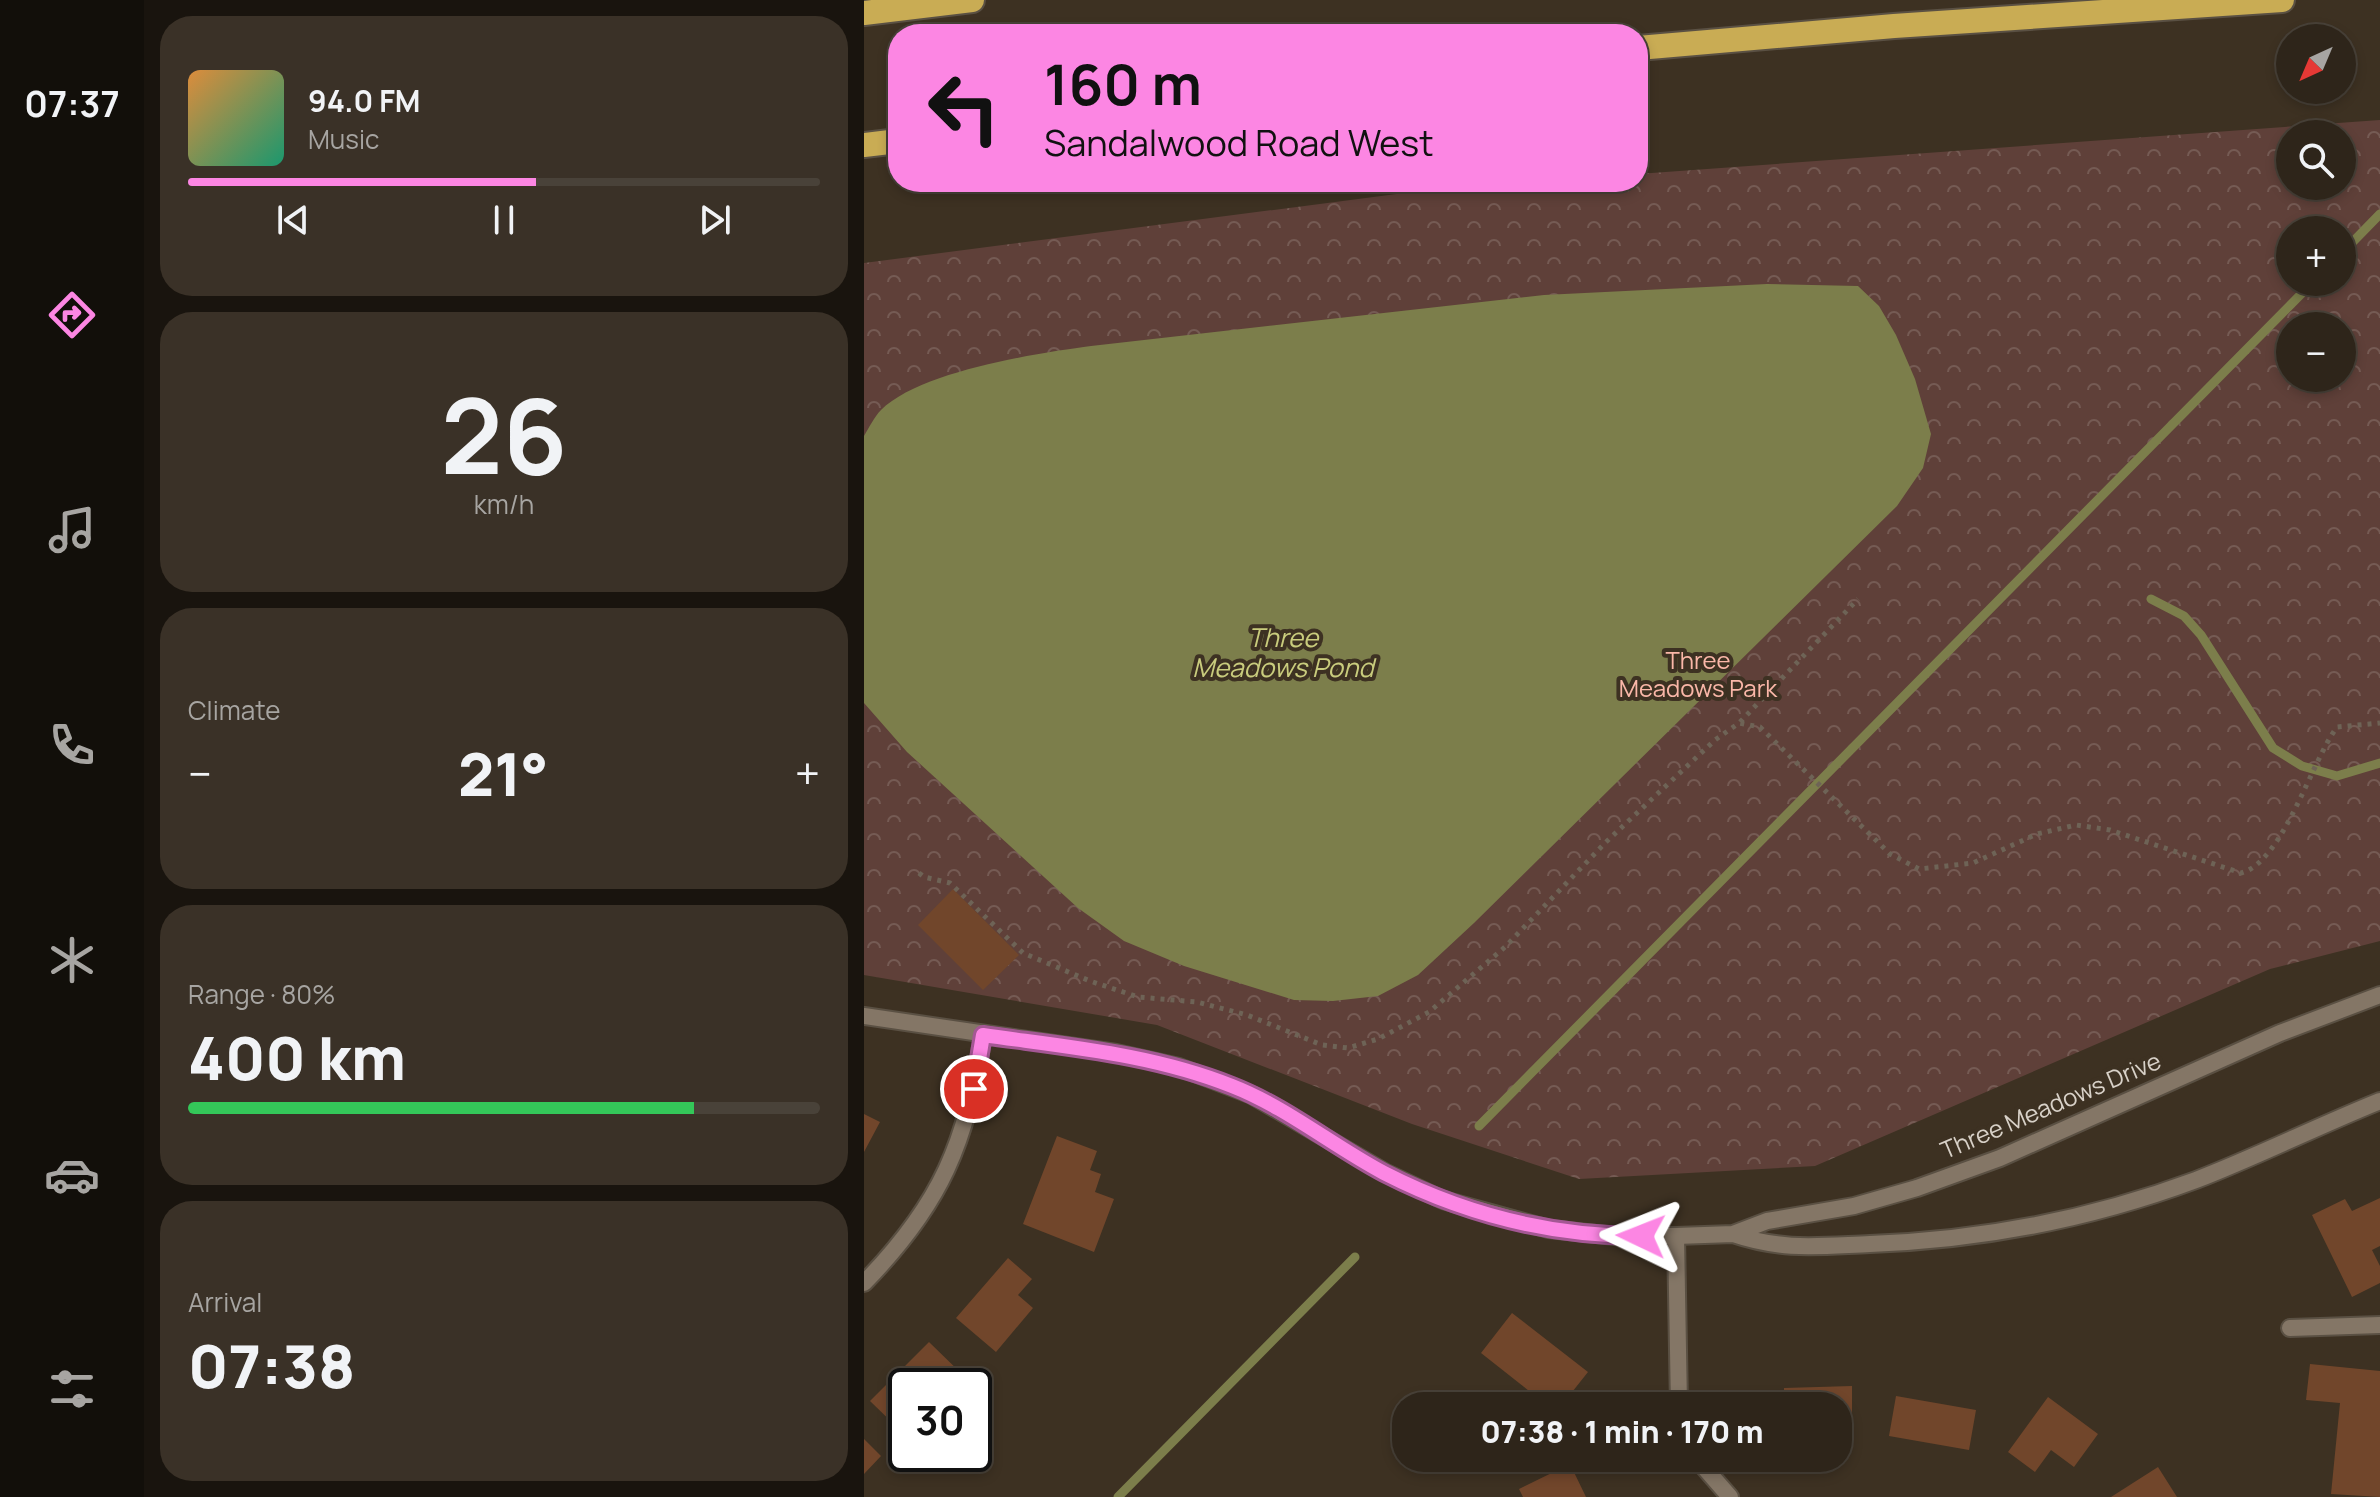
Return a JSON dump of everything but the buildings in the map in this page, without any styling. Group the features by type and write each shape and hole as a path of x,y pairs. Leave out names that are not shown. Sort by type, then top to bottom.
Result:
{"highway":[{"path":"864,13 972,0"},
{"path":"1648,47 1909,25 2282,0"},
{"path":"864,145 888,142"}],"street":[{"name":"Three Meadows Drive","path":"864,1016 1116,1053 1179,1067 1252,1095 1396,1178 1443,1200 1506,1220 1549,1229 1615,1236 1676,1236 1733,1234 1767,1221 1854,1206 1917,1188 2000,1158 2280,1033 2380,995"},
{"path":"864,1283 913,1228 937,1192 956,1152 969,1110 983,1035"},
{"name":"Three Meadows Drive","path":"1733,1234 1767,1246 1824,1245 1983,1235 2048,1223 2112,1207 2196,1180 2380,1101"},
{"path":"1676,1236 1679,1392"},
{"path":"2290,1328 2380,1325"},
{"path":"1708,1472 1730,1497"}],"path":[{"path":"919,873 950,883 1023,953 1090,981 1138,997 1183,999 1222,1009 1322,1045 1348,1048 1378,1039 1429,1012 1505,947 1606,842 1704,750 1739,723 1858,599"},
{"path":"1739,723 1760,727 1890,854 1919,869 1973,863 2037,834 2076,825 2110,830 2241,873 2264,859 2337,727 2380,723"}],"green space":[{"name":"Three Meadows Park","path":"2380,120 2380,941 2270,969 1815,1166 1579,1179 1412,1124 1157,1025 864,975 864,263 1412,192 1648,192 1648,173 2276,128 2276,200 2356,200 2356,122"}],"water":[{"name":"Three Meadows Pond","path":"1767,284 1858,286 1879,306 1896,335 1915,379 1931,434 1923,468 1897,506 1474,923 1418,975 1378,996 1333,1001 1294,1000 1184,966 1124,941 1078,908 907,752 864,703 864,436 881,410 899,396 951,374 981,366 1091,346 1544,295"}],"waterway":[{"path":"2356,239 2380,214"},
{"path":"1479,1126 2299,296"},
{"path":"2151,599 2184,616 2201,635 2273,748 2302,766 2337,776 2380,763"},
{"path":"1118,1497 1355,1257"}],"route":[{"path":"974,1089 983,1035 1116,1053 1179,1067 1233,1086 1384,1172 1443,1200 1506,1220 1549,1229 1641,1236"}]}
